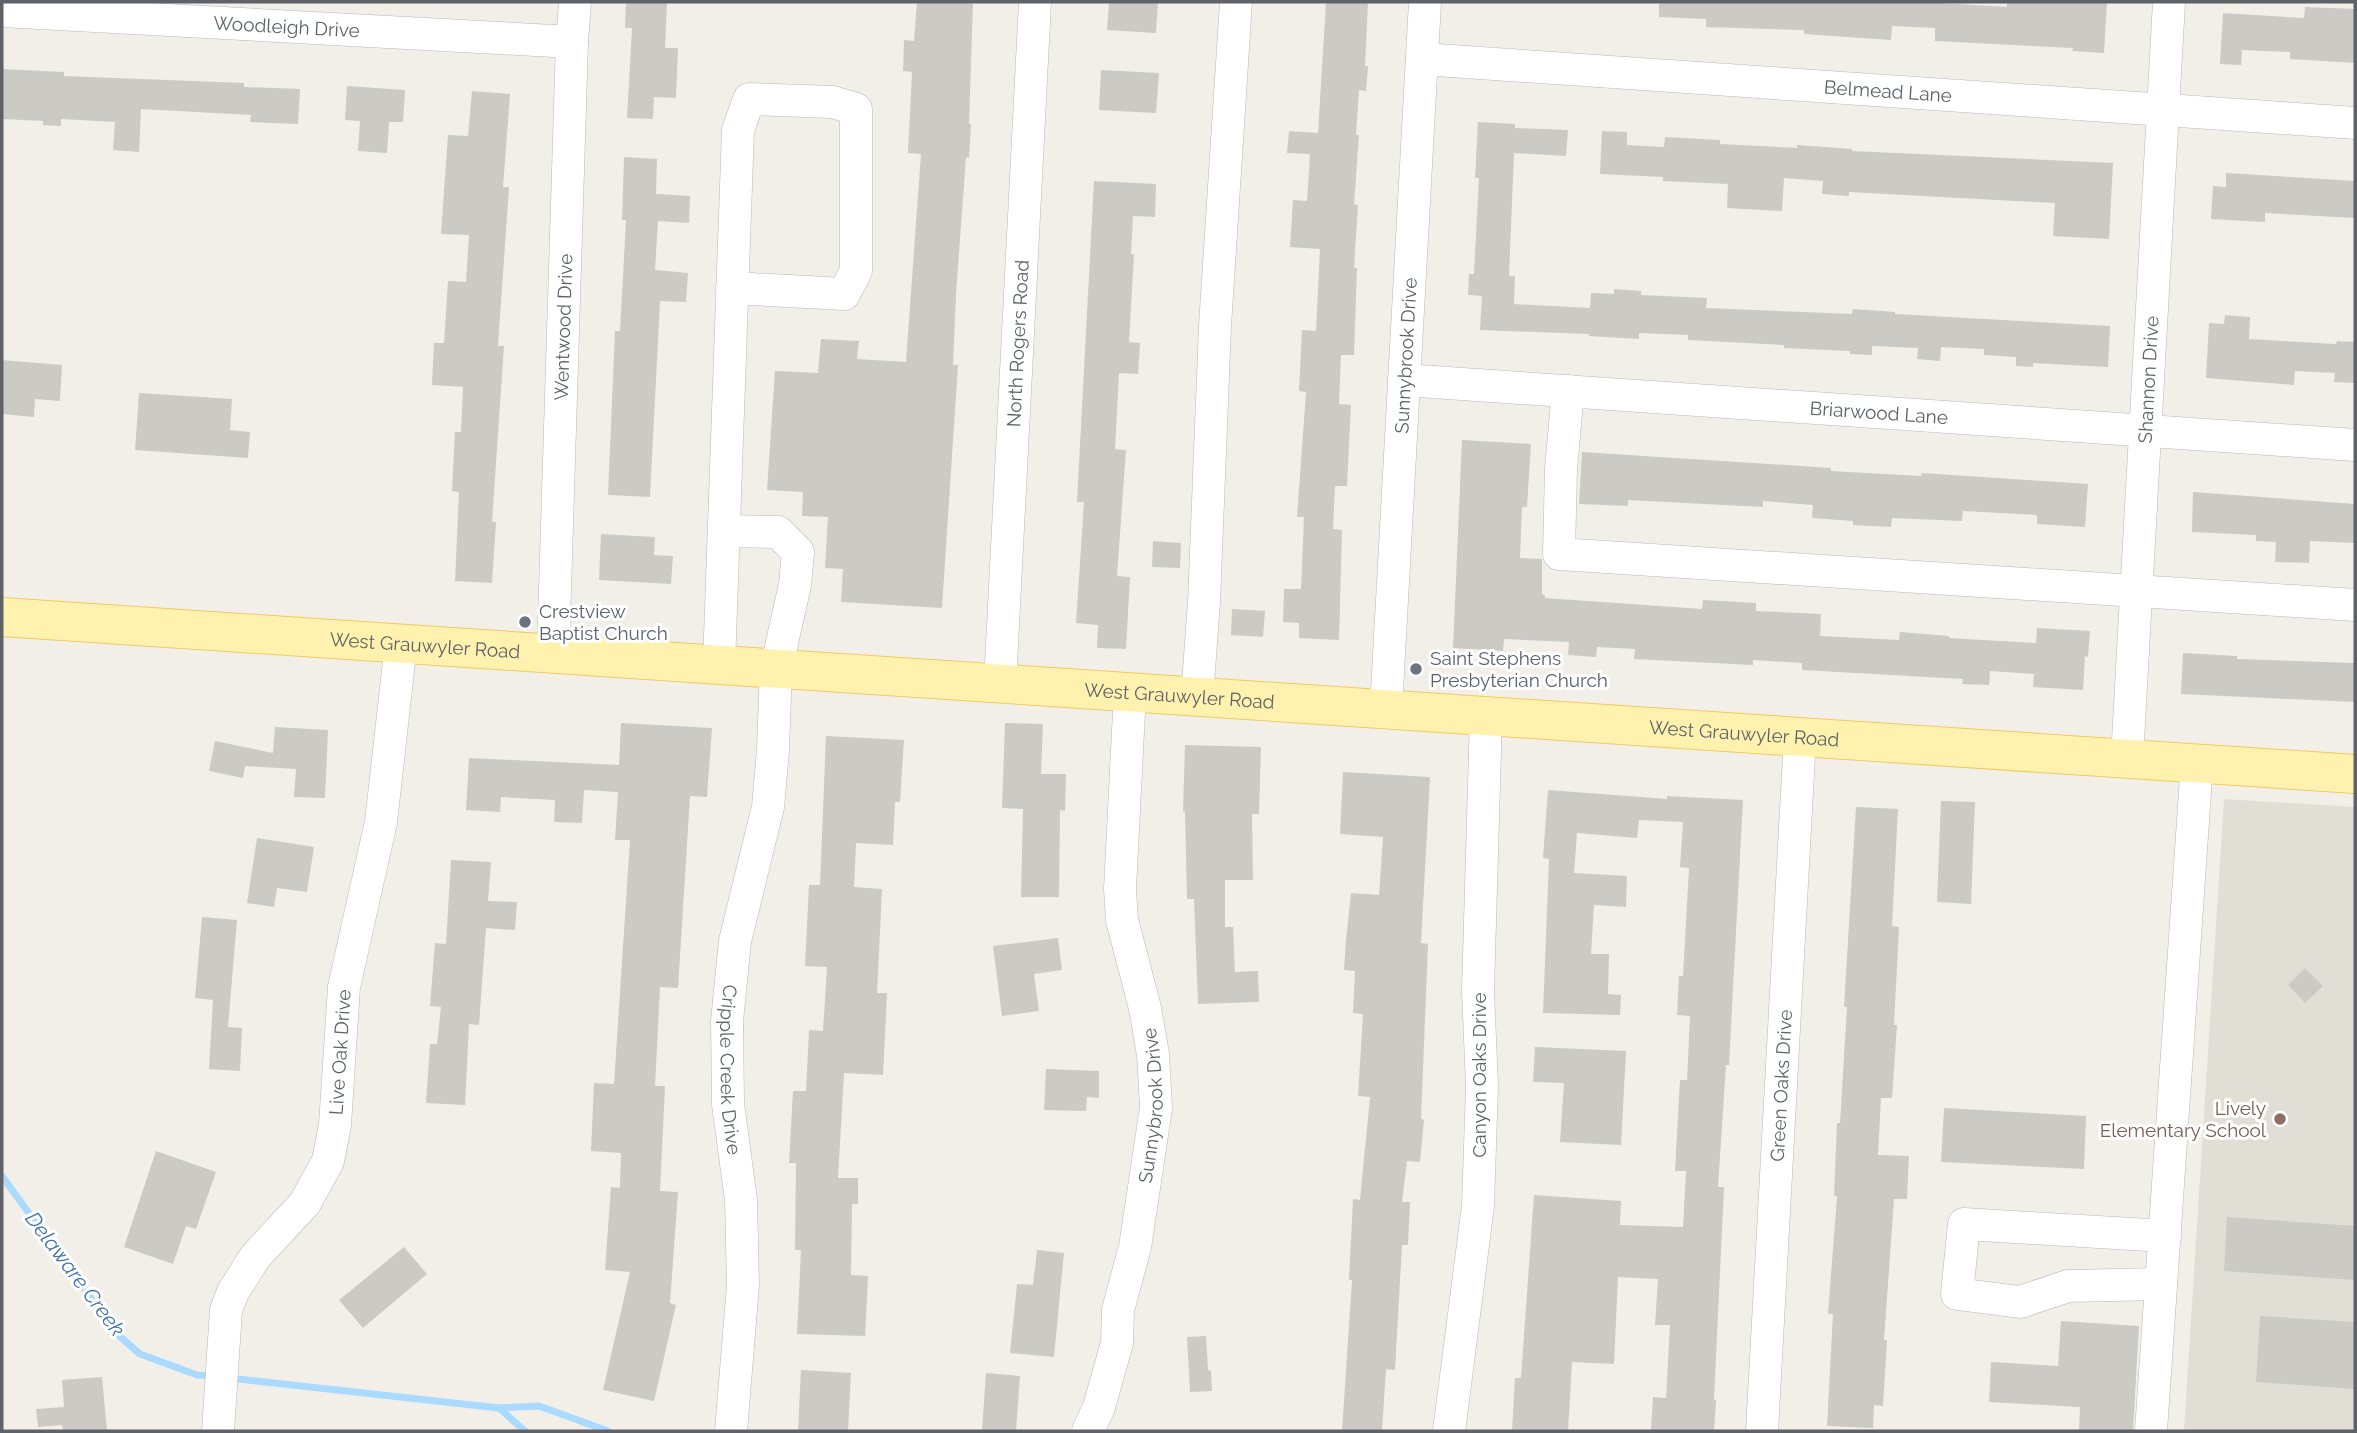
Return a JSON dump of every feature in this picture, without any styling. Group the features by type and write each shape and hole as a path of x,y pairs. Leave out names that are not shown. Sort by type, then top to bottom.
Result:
{"main road":[{"name":"West Grauwyler Road","path":"2,617 2355,774"}],"street":[{"name":"Wentwood Drive","path":"553,654 575,2"},
{"name":"North Rogers Road","path":"1000,684 1035,2"},
{"path":"1197,697 1204,602 1215,326 1236,2"},
{"name":"Sunnybrook Drive","path":"1386,709 1425,2"},
{"name":"Shannon Drive","path":"2127,759 2169,2"},
{"name":"Woodleigh Drive","path":"2,11 572,42"},
{"name":"Belmead Lane","path":"1422,59 2355,123"},
{"path":"719,665 732,288 738,130 749,99 832,102 856,109 856,271 844,294 732,288"},
{"name":"Briarwood Lane","path":"1404,380 2355,445"},
{"path":"1568,391 1561,469 1559,554 2355,605"},
{"name":"Cripple Creek Drive","path":"724,531 778,532 798,552 795,585 776,669 768,807 735,942 727,1021 728,1104 741,1200 743,1285 731,1431"},
{"name":"Live Oak Drive","path":"218,1431 226,1310 233,1292 256,1257 305,1203 328,1160 335,1125 344,986 382,822 401,644"},
{"name":"Sunnybrook Drive","path":"1088,1431 1099,1407 1117,1343 1118,1310 1135,1247 1156,1108 1153,1054 1145,1007 1122,920 1120,889 1130,692"},
{"name":"Canyon Oaks Drive","path":"1449,1431 1478,1206 1482,1086 1478,991 1486,716"},
{"name":"Green Oaks Drive","path":"1762,1431 1800,737"},
{"path":"2151,1431 2197,763"},
{"path":"2161,1284 2068,1286 2020,1302 1957,1294 1964,1224 2165,1236"}],"shaded area":[{"name":"Lively Elementary School","path":"2224,799 2355,807 2355,1431 2184,1431"}],"building":[{"path":"626,2 667,2 665,48 678,48 676,98 654,97 653,119 627,118 632,28 625,28"},
{"path":"917,2 973,2 971,124 956,294 953,365 958,365 942,608 841,602 843,569 825,568 828,517 802,516 803,492 767,490 775,371 818,373 821,339 859,341 857,359 906,362 921,154 908,153 912,72 903,71 904,40 914,41"},
{"path":"1109,2 1158,2 1156,33 1107,30"},
{"path":"1326,2 1368,2 1366,91 1359,90 1356,135 1359,135 1354,204 1358,205 1354,268 1357,268 1354,355 1341,355 1339,404 1351,405 1347,486 1335,486 1333,529 1342,530 1339,640 1299,638 1299,623 1283,622 1284,589 1301,589 1304,517 1297,517 1306,392 1299,391 1302,330 1316,331 1320,249 1290,247 1293,200 1307,201 1310,154 1287,153 1289,131 1318,133"},
{"path":"1659,2 1925,2 2007,7 2007,2 2107,2 2104,53 2072,51 2073,48 1935,41 1935,28 1892,26 1891,40 1804,34 1804,30 1706,27 1706,19 1659,17"},
{"path":"2305,7 2355,9 2355,63 2290,59 2290,52 2242,50 2241,65 2220,64 2223,13 2304,18"},
{"path":"2,69 64,72 64,76 244,83 244,87 300,89 298,124 250,122 251,115 141,109 139,152 113,150 115,122 61,119 61,126 43,125 43,121 2,119"},
{"path":"1101,70 1159,73 1156,113 1099,110"},
{"path":"347,86 405,90 403,122 389,122 387,153 358,151 360,121 345,120"},
{"path":"472,91 510,94 503,187 509,187 498,346 504,346 492,522 496,522 492,583 455,581 459,492 452,491 455,432 461,432 463,387 432,385 434,343 444,343 448,281 466,282 469,235 441,234 448,135 468,136"},
{"path":"1478,122 1515,124 1515,128 1568,130 1566,156 1514,153 1509,276 1515,276 1514,304 1590,308 1591,293 1614,294 1614,289 1641,291 1641,295 1707,298 1706,308 1852,314 1853,309 1895,314 2110,326 2108,367 2033,363 2033,367 2016,366 2016,357 1984,355 1984,349 1941,347 1940,361 1917,359 1918,348 1872,346 1872,355 1850,354 1850,351 1784,348 1784,345 1688,340 1688,335 1639,333 1639,339 1589,334 1480,330 1482,296 1468,295 1469,274 1474,274 1479,178 1475,178"},
{"path":"1602,131 1627,132 1627,145 1664,147 1665,137 1720,140 1720,144 1797,148 1797,145 1852,151 2113,163 2109,239 2053,236 2055,203 1849,192 1849,196 1822,194 1823,181 1784,178 1782,211 1727,208 1728,184 1600,174"},
{"path":"624,157 657,159 656,194 690,196 689,223 658,221 655,270 688,273 686,302 660,301 650,497 608,495 615,331 620,331 626,220 622,220"},
{"path":"2226,173 2355,181 2355,218 2265,213 2265,222 2211,219 2213,186 2226,187"},
{"path":"1094,181 1156,184 1155,217 1133,216 1131,254 1134,254 1129,342 1140,343 1138,374 1119,373 1115,449 1126,450 1117,576 1130,577 1126,649 1097,648 1098,625 1076,623 1084,502 1077,502"},
{"path":"2225,315 2250,317 2249,339 2336,344 2337,341 2355,342 2355,383 2334,382 2335,373 2295,371 2294,385 2206,378 2209,323 2224,324"},
{"path":"2,360 62,365 60,401 35,399 34,417 2,414"},
{"path":"139,393 232,399 230,430 250,432 248,458 135,450"},
{"path":"1462,440 1531,444 1527,507 1522,507 1520,558 1542,559 1542,594 1545,598 1702,609 1703,600 1756,603 1756,611 1821,614 1820,636 1899,640 1900,632 2036,643 2037,628 2090,631 2083,690 2033,687 2034,674 1990,671 1989,685 1962,684 1963,679 1802,670 1802,663 1753,660 1753,665 1634,659 1635,649 1597,647 1596,657 1568,655 1569,642 1504,639 1503,651 1453,648"},
{"path":"1582,452 1831,468 1831,471 1921,476 1922,473 2088,484 2085,527 2037,524 2037,515 1963,511 1962,521 1892,518 1891,527 1853,525 1853,521 1812,518 1813,505 1763,501 1763,507 1628,500 1628,506 1579,504"},
{"path":"2193,492 2355,504 2355,543 2310,541 2309,563 2275,562 2276,542 2256,541 2256,535 2192,532"},
{"path":"601,534 655,537 654,555 673,556 671,584 599,580"},
{"path":"1153,541 1181,543 1180,568 1152,567"},
{"path":"1232,609 1265,611 1263,637 1231,635"},
{"path":"2183,653 2237,656 2237,659 2355,663 2355,702 2181,694"},
{"path":"621,723 712,728 707,797 690,796 678,988 660,987 655,1086 665,1086 660,1191 678,1192 670,1303 676,1305 654,1401 603,1390 630,1272 605,1270 611,1187 620,1188 621,1153 591,1151 594,1083 614,1084 630,840 615,840 618,792 584,790 582,823 554,822 555,800 501,797 500,812 466,810 469,758 619,765"},
{"path":"1005,723 1043,724 1041,774 1066,774 1065,811 1060,810 1059,897 1021,897 1023,809 1002,808"},
{"path":"275,727 328,730 325,798 294,797 296,769 245,766 243,778 209,771 215,741 273,753"},
{"path":"826,736 904,740 900,802 895,802 893,845 856,843 854,887 882,889 877,993 887,993 883,1075 844,1073 838,1178 858,1178 858,1204 852,1204 851,1275 868,1276 865,1336 797,1334 801,1250 795,1250 796,1163 789,1163 793,1091 806,1091 809,1030 823,1031 827,967 805,966 809,885 820,885"},
{"path":"1185,745 1261,747 1259,814 1252,814 1253,880 1225,880 1225,927 1233,927 1235,972 1258,971 1259,1002 1198,1004 1194,899 1187,899 1183,811"},
{"path":"1343,772 1430,777 1421,943 1428,944 1421,1119 1424,1120 1420,1162 1407,1161 1402,1202 1410,1202 1408,1245 1402,1245 1395,1370 1386,1369 1382,1431 1342,1431 1352,1280 1349,1280 1353,1199 1360,1200 1370,1097 1358,1096 1363,1014 1353,1013 1355,971 1344,970 1346,940 1351,893 1379,895 1383,837 1340,834"},
{"path":"1548,790 1667,799 1667,796 1743,800 1729,1065 1726,1065 1718,1187 1724,1187 1714,1431 1651,1431 1653,1397 1666,1398 1670,1325 1655,1325 1658,1279 1618,1277 1614,1364 1572,1362 1568,1431 1512,1431 1515,1378 1521,1378 1534,1195 1621,1201 1620,1225 1683,1227 1686,1171 1675,1171 1680,1080 1687,1080 1690,1016 1677,1015 1679,976 1683,976 1689,868 1680,867 1683,822 1639,820 1637,838 1577,833 1574,873 1627,876 1626,907 1594,905 1591,954 1609,954 1608,994 1621,995 1620,1015 1543,1013 1549,859 1543,858"},
{"path":"1941,801 1975,802 1971,904 1937,902"},
{"path":"1856,807 1898,809 1892,926 1899,927 1894,1025 1897,1025 1892,1098 1881,1098 1878,1155 1909,1156 1907,1199 1894,1199 1884,1340 1887,1340 1883,1406 1874,1405 1873,1428 1827,1426 1833,1314 1828,1314 1837,1196 1834,1196 1837,1123 1840,1123 1847,1007 1844,1007"},
{"path":"257,838 314,847 307,892 277,888 274,907 247,903"},
{"path":"451,860 491,862 488,901 517,902 515,930 486,928 479,1025 469,1024 465,1105 426,1103 430,1044 437,1044 441,1007 430,1006 435,943 446,944"},
{"path":"202,917 237,920 228,1027 242,1028 240,1071 209,1069 213,1000 195,998"},
{"path":"1058,938 1062,970 1034,974 1039,1011 1002,1016 993,946"},
{"path":"2305,968 2323,986 2305,1003 2288,985"},
{"path":"1535,1047 1626,1051 1621,1145 1560,1142 1564,1083 1533,1082"},
{"path":"1046,1069 1099,1071 1099,1098 1087,1097 1086,1111 1044,1110"},
{"path":"1944,1108 2086,1116 2084,1169 1941,1162"},
{"path":"156,1151 216,1172 196,1229 186,1226 173,1264 124,1247"},
{"path":"2227,1217 2355,1226 2355,1280 2224,1271"},
{"path":"404,1247 427,1274 363,1328 339,1300"},
{"path":"1037,1250 1064,1253 1054,1357 1010,1353 1017,1284 1033,1285"},
{"path":"2260,1316 2355,1322 2355,1389 2256,1382"},
{"path":"2061,1321 2139,1326 2133,1431 2079,1431 2080,1407 1989,1402 1991,1362 2058,1366"},
{"path":"1206,1336 1212,1391 1190,1392 1187,1337"},
{"path":"801,1370 851,1373 848,1431 798,1431"},
{"path":"986,1373 1020,1376 1016,1431 982,1431"},
{"path":"102,1377 107,1431 63,1431 62,1425 38,1427 36,1409 64,1407 62,1380"}],"waterway":[{"name":"Delaware Creek","path":"2,1176 117,1334 140,1354 197,1375 214,1376"},
{"path":"229,1378 499,1408 525,1431"},
{"path":"499,1408 539,1406 608,1431"}],"place":[{"name":"Crestview Baptist Church","path":"525,622"},
{"name":"Saint Stephens Presbyterian Church","path":"1416,669"},
{"name":"Lively Elementary School","path":"2280,1119"}]}
